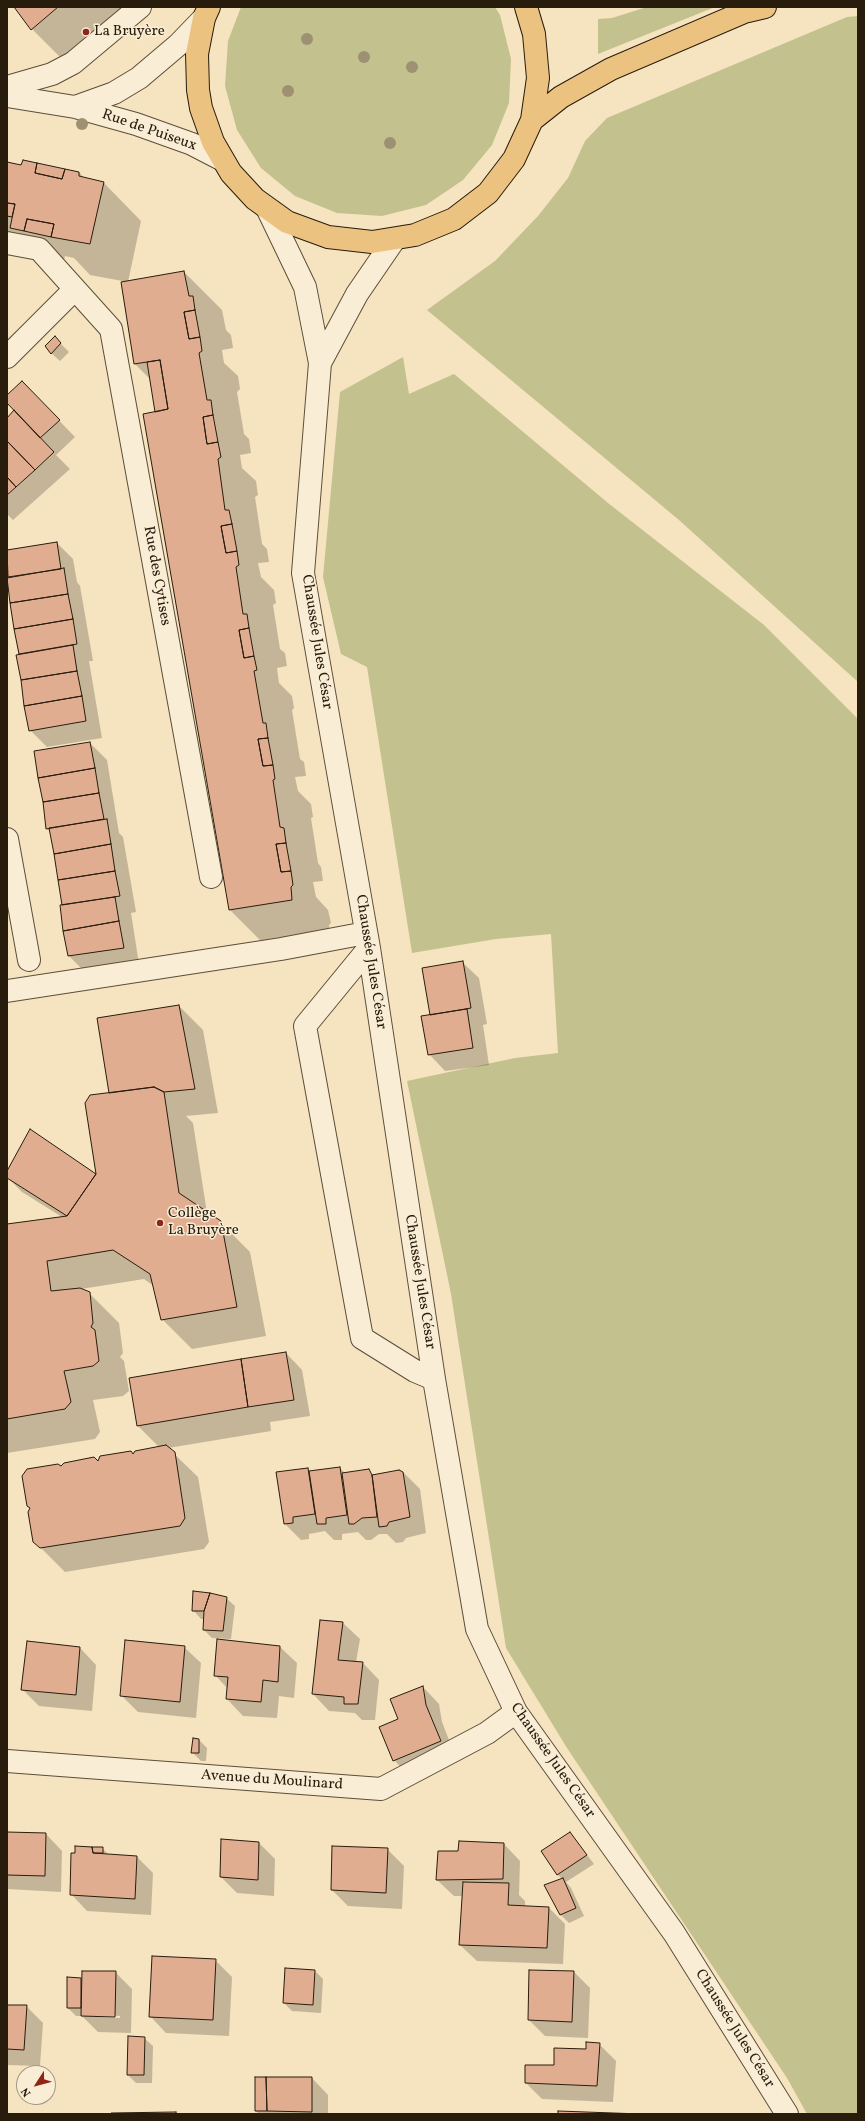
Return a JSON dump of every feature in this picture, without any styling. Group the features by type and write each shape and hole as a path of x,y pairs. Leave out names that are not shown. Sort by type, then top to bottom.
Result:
{"main road":[{"path":"207,13 197,54 198,90 206,126 221,159 242,187 268,210 287,222 328,237 372,242 394,240 434,228 454,219 482,198 502,177 514,160 532,120 538,78 538,56 534,34 526,7"},
{"path":"532,120 561,97 611,69 756,8"}],"street":[{"path":"7,87 52,74 74,63 140,7"},
{"name":"Rue de Puiseux","path":"75,107 114,93 139,78 178,46 207,13"},
{"name":"Rue de Puiseux","path":"7,96 75,107 172,136 221,159"},
{"name":"Chaussée Jules César","path":"268,210 305,287 320,363 303,573 367,941 434,1380 476,1629 516,1712 674,1933 787,2114"},
{"name":"Chaussée Jules César","path":"320,363 357,294 394,240"},
{"name":"Rue des Cytises","path":"7,243 39,249 111,329 211,877"},
{"path":"7,358 75,289"},
{"path":"7,839 29,960"},
{"path":"7,991 281,949 367,941"},
{"path":"367,941 305,1026 362,1338 434,1380"},
{"name":"Avenue du Moulinard","path":"7,1761 381,1789 487,1733 516,1712"}],"shaded area":[{"path":"241,7 495,7 500,15 511,59 509,103 492,145 463,180 426,205 382,216 337,213 295,196 261,168 237,130 225,86 228,41"},
{"path":"647,7 715,7 598,54 598,19 612,18"},
{"path":"858,16 858,682 679,520 427,310 495,261 538,216 568,178 585,141 607,118 847,17"},
{"path":"403,357 409,394 454,374 608,503 764,625 858,719 858,2114 807,2114 787,2078 567,1748 506,1648 451,1294 407,1081 515,1058 558,1053 551,934 496,939 412,953 367,667 341,654 323,577 340,392"}],"building":[{"path":"14,7 58,7 31,30"},
{"path":"23,160 37,163 35,173 62,179 65,169 79,172 79,176 104,182 90,244 51,237 54,224 27,219 24,231 10,228 15,204 7,203 7,162 21,165"},
{"path":"37,163 65,169 62,179 35,173"},
{"path":"7,203 15,204 12,217 7,216"},
{"path":"27,219 54,224 51,237 24,231"},
{"path":"184,271 189,296 193,296 195,310 184,312 189,339 200,337 202,351 199,353 207,400 211,400 213,415 203,417 207,444 218,442 221,457 218,459 225,510 229,510 232,524 221,526 226,553 237,551 239,565 236,567 243,614 247,614 249,628 239,630 244,658 254,656 257,670 254,671 263,723 266,723 268,738 258,739 263,766 273,765 275,779 273,780 280,827 284,828 286,843 276,844 281,872 291,871 293,885 291,887 292,900 229,910 143,414 168,409 160,360 134,364 121,282"},
{"path":"195,310 200,337 189,339 184,312"},
{"path":"55,336 61,343 51,354 45,346"},
{"path":"160,360 168,409 155,412 147,362"},
{"path":"22,381 60,420 40,438 7,403 7,395"},
{"path":"14,410 54,452 35,470 7,441 7,418"},
{"path":"213,415 218,442 207,444 203,417"},
{"path":"7,441 35,470 16,487 7,477"},
{"path":"7,477 16,487 7,495"},
{"path":"232,524 237,551 226,553 221,526"},
{"path":"57,542 61,569 8,577 7,550"},
{"path":"64,568 68,594 10,603 7,578"},
{"path":"68,594 73,619 14,629 10,603"},
{"path":"73,619 77,644 19,654 14,629"},
{"path":"249,628 254,656 244,658 239,630"},
{"path":"73,645 77,671 21,680 16,655"},
{"path":"77,671 82,696 24,706 21,680"},
{"path":"82,696 86,721 29,731 24,706"},
{"path":"268,738 273,765 263,766 258,739"},
{"path":"90,742 95,768 38,778 34,751"},
{"path":"95,768 99,793 43,802 38,778"},
{"path":"99,793 104,819 46,829 43,802"},
{"path":"107,819 111,844 54,854 49,828"},
{"path":"286,843 291,871 281,872 276,844"},
{"path":"111,844 115,871 58,880 54,854"},
{"path":"115,871 120,896 62,905 58,880"},
{"path":"115,897 119,921 63,931 60,905"},
{"path":"119,921 124,948 68,956 63,931"},
{"path":"463,961 471,1008 430,1015 422,968"},
{"path":"179,1005 195,1089 164,1092 154,1087 109,1093 97,1018"},
{"path":"467,1009 473,1048 428,1055 421,1016"},
{"path":"154,1087 164,1092 179,1193 221,1221 237,1307 161,1320 150,1274 113,1250 47,1261 51,1291 80,1288 90,1292 93,1323 91,1327 95,1330 99,1361 93,1366 64,1371 71,1402 65,1409 7,1419 7,1224 67,1216 96,1174 85,1103 90,1095"},
{"path":"30,1129 96,1174 67,1216 7,1178 7,1171"},
{"path":"286,1352 294,1400 248,1407 241,1359"},
{"path":"241,1359 248,1407 137,1426 129,1378"},
{"path":"166,1445 175,1452 185,1518 180,1526 40,1548 33,1542 28,1512 30,1508 27,1506 22,1476 27,1469 58,1464 61,1466 64,1463 94,1457 98,1461 100,1456 131,1451 133,1454 135,1451"},
{"path":"340,1467 347,1515 326,1518 326,1524 317,1524 309,1471"},
{"path":"308,1468 315,1514 293,1517 293,1523 284,1524 276,1472"},
{"path":"369,1469 372,1475 377,1517 362,1518 354,1524 349,1524 342,1473"},
{"path":"399,1470 403,1472 410,1517 389,1522 387,1526 379,1527 372,1475"},
{"path":"193,1591 210,1593 204,1611 192,1611"},
{"path":"210,1593 227,1597 223,1631 203,1630 204,1611"},
{"path":"320,1620 343,1622 338,1660 363,1662 358,1704 344,1704 344,1697 312,1694"},
{"path":"217,1639 280,1646 278,1682 263,1680 261,1702 226,1699 228,1677 214,1676"},
{"path":"125,1640 185,1646 180,1702 120,1696"},
{"path":"27,1641 80,1647 76,1695 21,1690"},
{"path":"423,1686 426,1705 441,1741 393,1761 379,1727 398,1719 390,1699"},
{"path":"193,1738 199,1739 199,1753 191,1753"},
{"path":"7,1832 46,1833 45,1876 7,1875"},
{"path":"570,1832 587,1855 557,1875 541,1851"},
{"path":"221,1839 259,1842 258,1880 220,1877"},
{"path":"459,1841 504,1843 503,1879 436,1880 438,1851 458,1851"},
{"path":"75,1846 92,1847 93,1853 137,1856 135,1899 70,1895 71,1853 75,1853"},
{"path":"332,1846 388,1848 386,1893 331,1890"},
{"path":"92,1847 103,1847 103,1853 93,1853"},
{"path":"563,1878 576,1908 560,1915 544,1885"},
{"path":"463,1882 509,1883 508,1905 549,1907 547,1948 459,1945"},
{"path":"152,1956 216,1959 213,2020 149,2017"},
{"path":"285,1968 315,1970 313,2005 283,2003"},
{"path":"529,1970 574,1971 572,2022 528,2020"},
{"path":"82,1971 116,1971 115,2017 81,2016"},
{"path":"67,1977 81,1978 81,2008 67,2008"},
{"path":"7,2005 27,2005 24,2050 7,2049"},
{"path":"128,2036 145,2037 144,2075 127,2075"},
{"path":"586,2042 600,2043 597,2086 525,2083 525,2065 554,2065 554,2048 586,2049"},
{"path":"255,2077 266,2077 267,2111 255,2111"},
{"path":"266,2077 312,2077 312,2112 267,2111"},
{"path":"558,2111 641,2114 558,2114"},
{"path":"176,2112 176,2114 111,2114 111,2113"}],"place":[{"name":"La Bruyère","path":"86,32"},
{"name":"Collège La Bruyère","path":"160,1223"}]}
